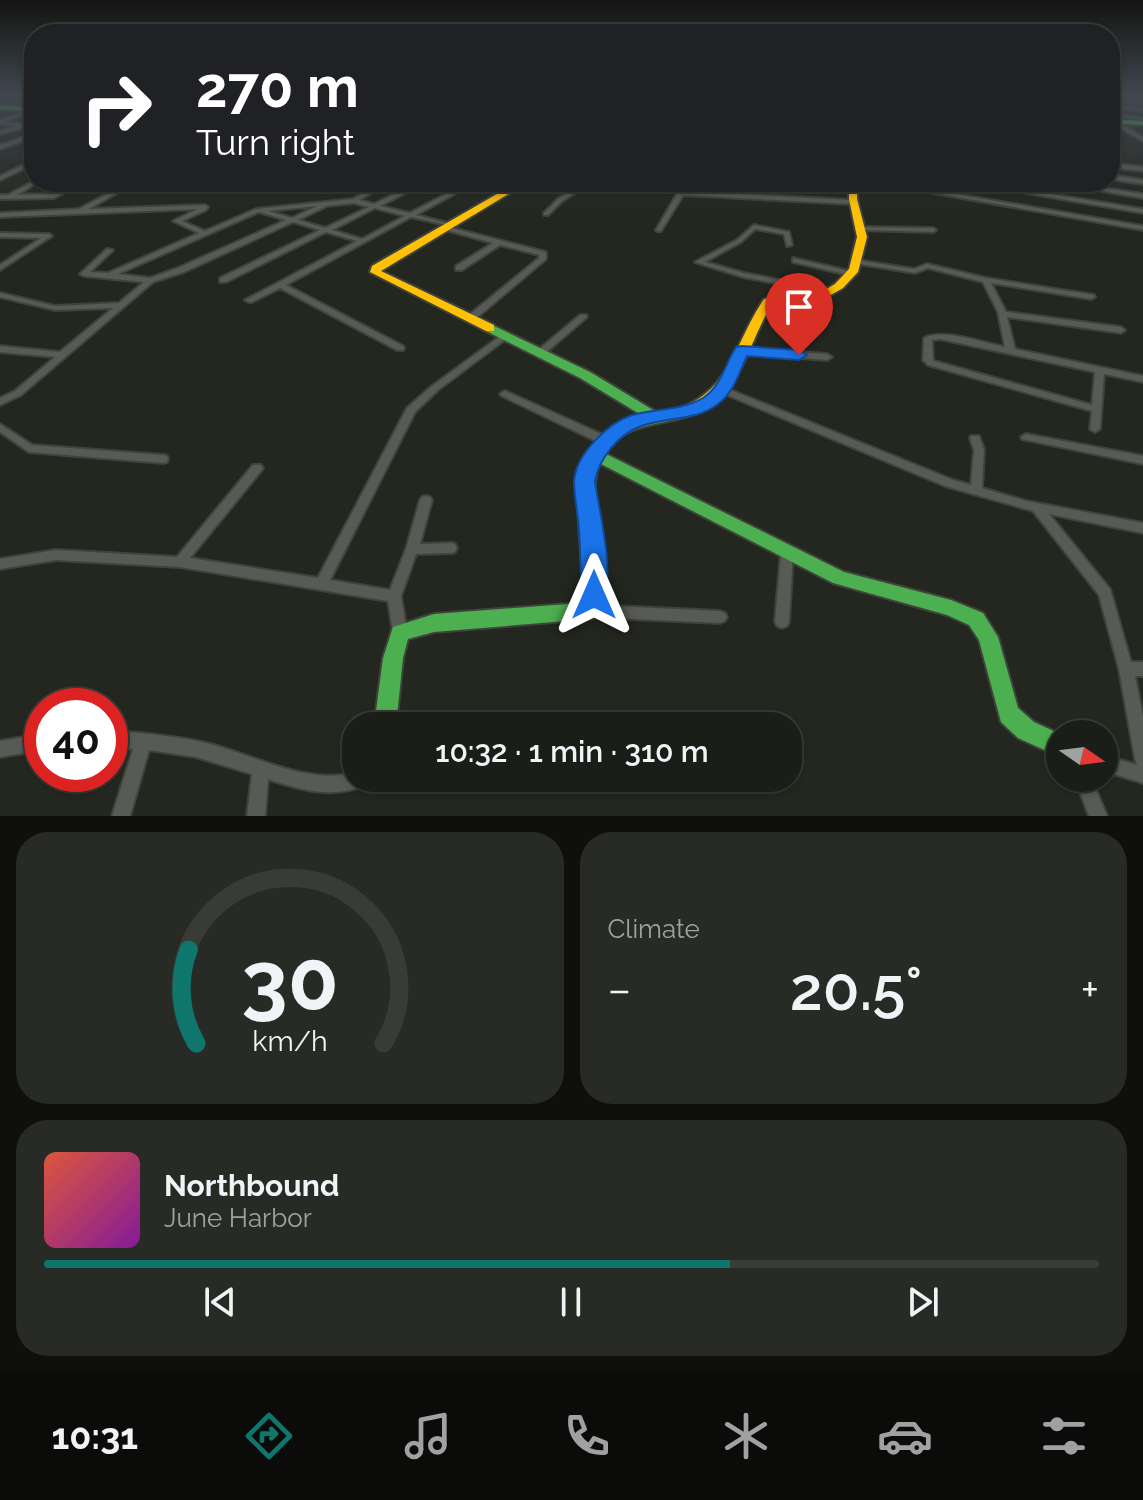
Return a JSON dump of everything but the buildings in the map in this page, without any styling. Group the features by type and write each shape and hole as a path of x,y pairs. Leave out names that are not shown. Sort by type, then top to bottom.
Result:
{"street":[{"path":"1,146 24,138"},
{"path":"1120,166 1143,169"},
{"path":"0,178 24,167"},
{"path":"1120,179 1143,182"},
{"path":"4,197 24,187"},
{"path":"4,197 54,196 62,192"},
{"path":"80,211 115,192"},
{"path":"109,275 258,210 323,206 354,201 370,192"},
{"path":"223,280 404,192"},
{"path":"249,300 454,192"},
{"path":"505,192 374,270 503,337 585,375 654,417"},
{"path":"546,214 573,192"},
{"path":"590,611 595,565 585,481 587,467 606,441 628,424 698,409 723,390 751,325 768,301 814,300 829,292 856,268 861,229 852,202 852,192"},
{"path":"934,192 1143,228"},
{"path":"1022,192 1023,207"},
{"path":"1028,192 1143,211"},
{"path":"1117,192 1143,196"},
{"path":"659,230 681,193 852,202"},
{"path":"354,201 539,252 544,256 471,318"},
{"path":"109,250 84,274 150,280 169,275 323,206"},
{"path":"0,215 206,207 176,220 205,233"},
{"path":"258,210 363,241"},
{"path":"789,245 787,233 754,227 739,241 699,262 743,275 829,292"},
{"path":"861,229 933,230"},
{"path":"0,235 49,236 2,266"},
{"path":"459,268 500,242"},
{"path":"796,260 913,271 927,266 986,280 1091,297"},
{"path":"0,402 18,393 150,280"},
{"path":"986,280 1002,314 1011,352"},
{"path":"280,285 400,348"},
{"path":"0,295 55,308 118,305"},
{"path":"1002,314 1121,330"},
{"path":"540,353 583,317"},
{"path":"1096,409 931,363 928,360 928,338 940,336 1143,379"},
{"path":"323,582 411,410 503,337"},
{"path":"0,349 63,355"},
{"path":"742,351 827,357"},
{"path":"1095,429 1100,370"},
{"path":"723,390 898,464 976,491 1037,508 1143,528"},
{"path":"505,394 606,441"},
{"path":"0,427 29,448 163,459"},
{"path":"1026,437 1143,460"},
{"path":"975,438 979,450 976,491"},
{"path":"595,455 853,584 951,608 976,619 988,637 1009,714 1017,725 1046,739"},
{"path":"180,562 257,468"},
{"path":"387,712 393,658 400,633 394,596 426,500"},
{"path":"1037,508 1105,593 1126,669 1143,759"},
{"path":"412,549 451,548"},
{"path":"782,622 787,552"},
{"path":"0,564 65,555 180,562 323,582 394,596"},
{"path":"400,633 434,623 590,611 720,617"},
{"path":"1126,669 1143,669"},
{"path":"128,741 199,749 261,768 342,784"},
{"path":"121,816 143,742"},
{"path":"0,749 24,745"},
{"path":"1118,767 1143,775"},
{"path":"256,816 261,768"},
{"path":"1089,792 1098,816"}],"traffic: fast":[{"path":"490,328 585,375 654,417"},
{"path":"387,712 393,658 400,633 434,623 590,611 593,587 586,506 592,458 606,439 629,425 672,416"},
{"path":"595,455 840,578 951,608 976,619 988,637 1009,714 1026,730 1046,739"}],"traffic: slow":[{"path":"490,328 375,272 376,268 507,192"},
{"path":"672,416 694,409 723,386 768,301 818,298 839,286 854,270 862,237 853,192"}],"route":[{"path":"594,595 595,565 585,481 587,467 606,441 635,421 684,413 710,402 723,390 742,351 799,355"}]}
